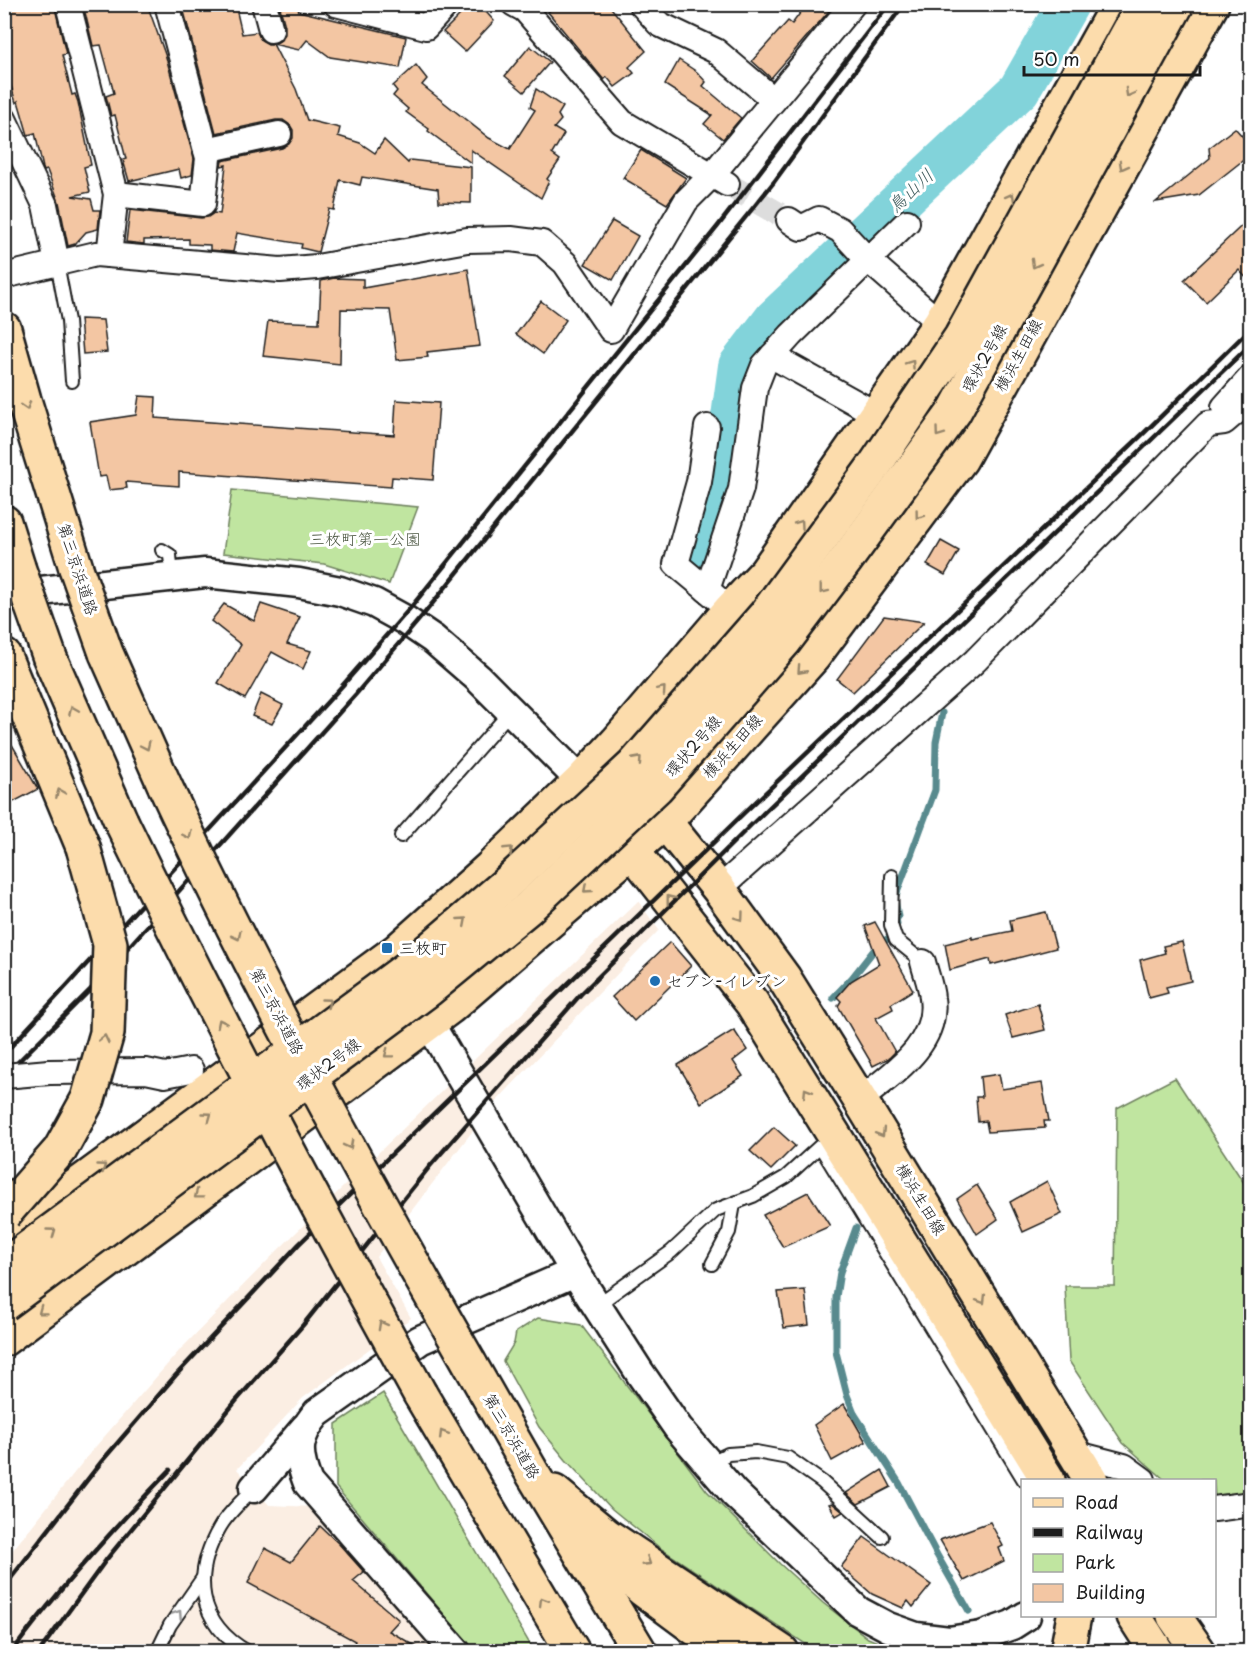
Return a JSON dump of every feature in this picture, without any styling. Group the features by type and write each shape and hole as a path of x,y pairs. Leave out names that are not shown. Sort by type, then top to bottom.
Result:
{"main road":[{"path":"4,1239 398,950 490,868 581,781 617,742 719,600 766,572 940,323 1118,4"},
{"name":"環状2号線","path":"4,1266 409,967 506,884 633,766 766,614 875,465 962,337 1143,4"},
{"name":"環状2号線","path":"4,1304 428,990 528,908 657,788 784,642 954,412 1177,4"},
{"name":"横浜生田線","path":"1090,1479 784,978 719,889 664,822 813,657 961,459 1212,4"},
{"name":"第三京浜道路","path":"4,329 76,568 106,654 210,884 411,1261 534,1476 640,1652"},
{"path":"4,522 11,581 50,658 121,821 236,1052 420,1394 573,1652"},
{"path":"4,1214 60,1150 88,1099 107,1033 110,944 83,847 6,658"},
{"path":"581,781 631,851 752,1003 1047,1479"},
{"path":"4,1339 429,1023 664,822"},
{"path":"534,1476 597,1549 642,1589 727,1652"},
{"path":"534,1476 606,1535 782,1652"},
{"path":"1067,1652 1074,1617"},
{"path":"1135,1617 1157,1652"},
{"path":"1175,1617 1199,1652"}],"street":[{"path":"68,4 116,194 109,255"},
{"path":"116,194 203,204 208,158 167,4"},
{"path":"264,4 271,30"},
{"path":"336,4 426,27 447,4"},
{"path":"514,4 525,10 622,122 719,179"},
{"path":"641,4 659,24 716,51 774,100"},
{"path":"4,276 96,254 280,270 317,267 467,240 511,239 542,243 566,263 611,330 686,201 719,179 774,100 853,4"},
{"path":"4,119 45,205 57,263"},
{"path":"206,150 279,134"},
{"path":"789,220 801,228 819,219 840,230 867,259 940,323"},
{"path":"707,427 699,482 676,564 719,600 741,489 755,388 764,365 790,334 907,222"},
{"path":"772,356 876,414"},
{"path":"719,889 975,661 1251,378"},
{"path":"1208,424 1224,422 1251,400"},
{"path":"11,581 172,577 205,573 299,583 340,591 374,603 433,639 478,678 581,781 664,822"},
{"path":"860,1100 916,1053 930,1025 933,1000 923,962"},
{"path":"429,1023 575,1272 640,1373 678,1428 734,1493 858,1611 888,1628 916,1637 968,1645 981,1636 1012,1625 1024,1617"},
{"path":"4,1076 49,1072 146,1071 165,1075 190,1070"},
{"path":"254,1488 317,1413 420,1340 575,1272"},
{"path":"305,1428 300,1444 301,1465 308,1483 456,1652"},
{"path":"1074,1453 1124,1466 1142,1479"},
{"path":"1216,1509 1251,1506"}],"lane":[{"path":"57,263 68,321 72,381"},
{"path":"162,550 170,555 172,577"},
{"path":"401,836 511,710"},
{"path":"892,876 891,925 896,940 923,962"},
{"path":"597,1305 671,1252 716,1210 753,1197 786,1177 820,1146 1023,1479"},
{"path":"711,1264 729,1232 734,1204"},
{"path":"708,1463 728,1454 756,1452 788,1458 822,1482 882,1537"},
{"path":"248,1652 236,1645 215,1625 205,1605 202,1579 209,1551 220,1526 254,1488"},
{"path":"157,1652 170,1625 202,1579"}],"shaded area":[{"path":"638,901 659,930 491,1107 376,1257 411,1318 303,1398 237,1469 269,1505 314,1507 436,1651 5,1651 4,1561 90,1453 179,1351 275,1253"}],"green space":[{"name":"三枚町第一公園","path":"232,490 418,507 389,584 324,564 223,553"},
{"path":"1175,1078 1246,1186 1250,1244 1250,1508 1216,1501 1216,1479 1164,1479 1123,1443 1069,1361 1065,1286 1115,1286 1117,1108"},
{"path":"538,1318 581,1325 707,1491 780,1564 823,1603 868,1638 899,1651 816,1651 660,1548 612,1509 539,1427 503,1361 514,1343 516,1332"},
{"path":"383,1393 534,1651 475,1651 336,1487 336,1424"}],"building":[{"path":"4,4 54,4 66,54 62,55 72,95 75,94 78,102 91,165 84,167 90,192 72,196 91,199 94,210 100,210 98,229 86,232 75,244 68,246 59,202 47,170 44,171 35,133 28,135 4,62"},
{"path":"83,4 147,4 166,57 194,159 192,175 181,178 179,169 129,181 115,115 111,116 106,96 114,93 101,45 93,46"},
{"path":"182,4 235,4 242,34 257,32 261,40 273,44 296,89 307,120 340,128 338,136 360,143 375,153 384,140 408,163 410,160 471,167 471,203 439,202 438,189 362,177 360,185 340,180 334,210 329,209 318,252 301,248 302,244 237,233 233,252 210,250 210,245 189,244 189,239 144,240 144,244 126,242 130,210 201,218 214,213 220,214 226,165 221,166 222,161 282,148 293,138 293,130 283,120 216,133"},
{"path":"279,4 296,4 299,11 406,37 400,68 330,57 307,40 299,50 273,44 281,40 285,34"},
{"path":"471,4 479,4 494,21 465,52 443,32"},
{"path":"558,4 608,4 646,51 629,67 634,73 615,87 607,77 604,80 548,12"},
{"path":"807,4 821,4 829,11 771,78 752,61 788,21 792,24"},
{"path":"530,46 550,62 524,92 505,76"},
{"path":"679,60 697,72 706,82 703,86 741,118 723,139 704,124 712,115 665,85"},
{"path":"416,65 427,79 422,85 489,138 510,149 535,110 530,107 536,89 563,107 558,115 561,120 554,128 564,134 552,154 560,160 547,179 549,181 541,198 471,150 471,163 406,112 408,109 393,96 397,91 393,86"},
{"path":"1235,128 1251,146 1251,154 1199,195 1156,202 1210,158 1209,148"},
{"path":"641,150 686,178 667,204 623,178"},
{"path":"1251,217 1251,283 1239,270 1206,302 1184,280"},
{"path":"612,221 638,236 613,280 585,264"},
{"path":"468,269 480,346 427,352 428,357 397,360 390,310 341,309 340,364 263,356 268,321 319,323 321,281 334,278 363,279 363,288"},
{"path":"541,301 566,320 543,354 516,334"},
{"path":"80,319 103,320 107,352 83,354"},
{"path":"139,396 156,397 155,418 394,435 396,400 439,403 433,480 392,477 391,487 179,472 179,486 126,482 127,488 109,490 106,476 99,477 90,422 136,415"},
{"path":"941,541 959,551 945,575 927,565"},
{"path":"224,604 254,621 261,604 300,617 287,644 311,651 303,669 272,652 245,699 218,683 241,645 211,621"},
{"path":"884,616 924,622 853,692 837,679"},
{"path":"261,694 283,705 272,724 252,716"},
{"path":"4,731 38,789 4,807"},
{"path":"1046,912 1056,948 991,965 990,959 950,970 945,944 1012,931 1010,920"},
{"path":"875,922 913,990 891,1004 893,1009 876,1018 895,1052 889,1058 873,1066 838,1006 841,1001 837,997 851,981 879,964 865,926"},
{"path":"670,942 691,966 634,1021 612,997"},
{"path":"1182,942 1191,981 1166,987 1168,993 1149,998 1140,960 1165,953 1163,946"},
{"path":"1038,1004 1045,1030 1013,1038 1005,1015"},
{"path":"734,1030 747,1050 733,1061 743,1076 701,1103 678,1065"},
{"path":"999,1074 1002,1089 1042,1083 1049,1121 1044,1121 1045,1128 988,1132 986,1121 978,1122 976,1097 982,1097 980,1077"},
{"path":"774,1127 795,1146 771,1170 750,1151"},
{"path":"1047,1181 1062,1214 1023,1232 1010,1202"},
{"path":"977,1185 998,1219 977,1234 957,1199"},
{"path":"808,1192 830,1226 783,1247 763,1215"},
{"path":"805,1290 809,1325 784,1328 778,1292"},
{"path":"844,1404 866,1442 832,1461 814,1425"},
{"path":"882,1470 891,1487 858,1504 846,1493"},
{"path":"832,1503 843,1512 836,1516 829,1504"},
{"path":"990,1522 1003,1546 999,1548 1004,1561 964,1581 940,1540"},
{"path":"320,1526 364,1572 353,1581 399,1620 389,1631 426,1652 349,1652 355,1641 248,1583 265,1548 291,1562"},
{"path":"864,1537 931,1585 913,1607 908,1601 903,1608 872,1594 841,1567"}],"waterway":[{"name":"鳥山川","path":"697,561 724,475 739,366 775,319 1019,90 1068,4"},
{"path":"897,924 895,898 935,790 936,742 942,713"},
{"path":"833,998 878,945 895,934"},
{"path":"856,1228 840,1272 836,1297 836,1352 847,1395 855,1415 899,1483 969,1611"}],"tunnel":[{"path":"727,184 789,220"}],"railway":[{"path":"4,1054 342,686 412,606 718,226 889,4"},
{"path":"4,1076 90,990 356,694 423,615 774,182 904,4"},
{"path":"4,1587 102,1461 176,1375 299,1244 744,813 1145,432 1250,329"},
{"path":"39,1652 106,1560 236,1401 303,1325 430,1166 581,994 751,825 1250,345"},
{"path":"12,1652 88,1558 170,1470"}],"place":[{"name":"三枚町","path":"387,948"},
{"name":"セブン-イレブン","path":"655,981"}]}
